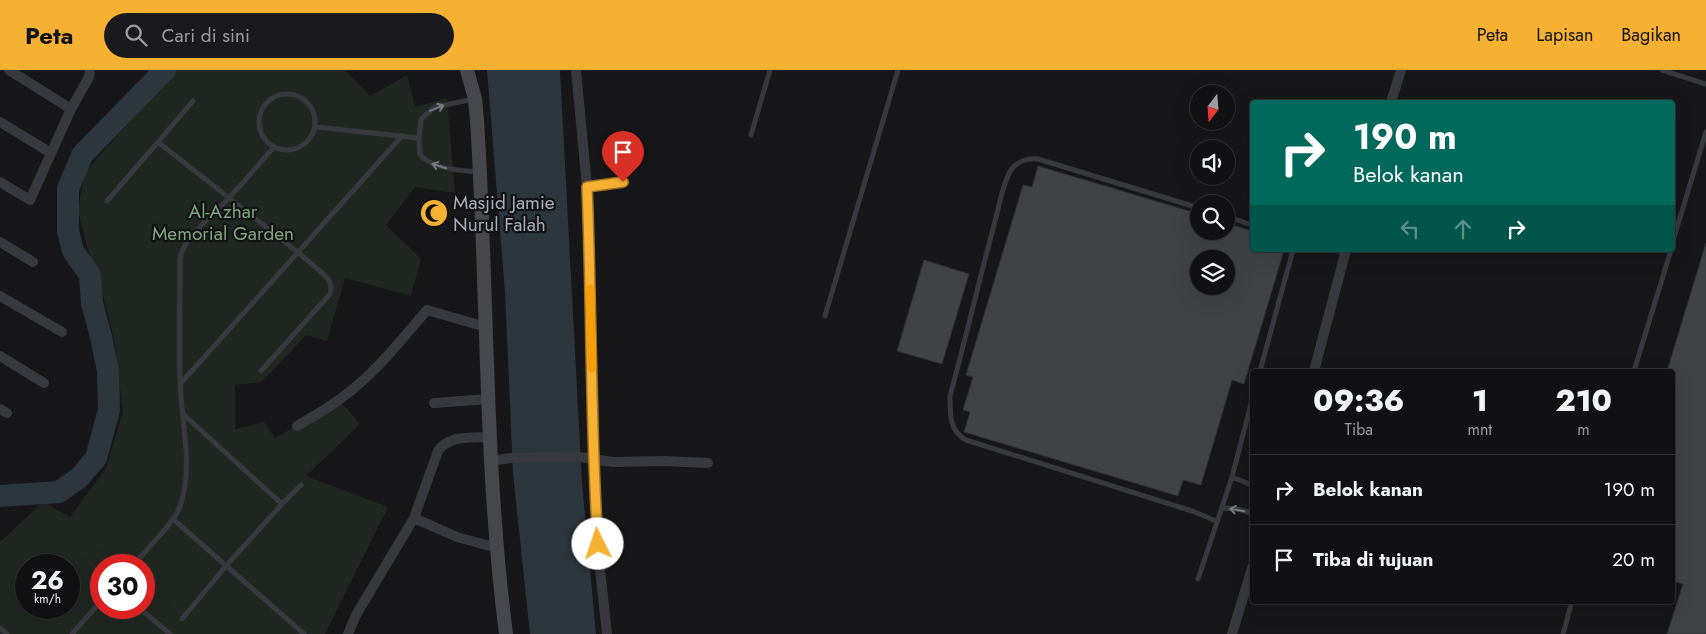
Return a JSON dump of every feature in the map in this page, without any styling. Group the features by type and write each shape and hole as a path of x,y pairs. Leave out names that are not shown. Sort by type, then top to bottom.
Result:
{"street":[{"path":"9,70 72,109"},
{"path":"0,182 30,200 89,77 90,70"},
{"path":"467,70 475,99 485,286 490,461 506,634"},
{"path":"576,70 587,187 594,408 593,460 606,634"},
{"path":"1392,100 1401,70"},
{"path":"0,122 51,153"},
{"path":"587,187 623,182"},
{"path":"0,242 33,262"},
{"path":"1314,369 1342,252"},
{"path":"0,296 62,332"},
{"path":"297,426 340,399 360,382 387,356 427,310 486,327"},
{"path":"0,356 44,383"},
{"path":"434,403 488,399"},
{"path":"348,634 356,615 414,518 442,444 451,440 489,436"},
{"path":"490,461 511,458 579,458 613,462 664,461 708,463"},
{"path":"414,518 457,537 497,548"},
{"path":"1232,634 1250,575"}],"lane":[{"path":"751,136 770,70"},
{"path":"825,316 896,70"},
{"path":"1662,70 1706,84"},
{"path":"285,93 296,94 305,99 312,107 316,117 316,127 313,136 300,148 282,150 274,147 260,131 261,111 267,102 275,96 285,93"},
{"path":"475,99 435,107 421,119 419,138 420,155 425,160 447,168 478,172"},
{"path":"107,201 193,101"},
{"path":"316,127 419,138"},
{"path":"1675,234 1706,132"},
{"path":"180,384 402,136"},
{"path":"158,142 299,253 329,280 330,294 261,371"},
{"path":"143,554 179,510 184,491 186,456 180,384 180,258 187,242 274,147"},
{"path":"1190,205 1038,159 1027,159 1015,166 1010,172 1004,189 979,283 950,396 950,411 954,428 960,437 966,440 1195,512 1216,521"},
{"path":"1235,219 1250,224"},
{"path":"1261,369 1292,252"},
{"path":"1635,369 1669,252"},
{"path":"1198,579 1232,477 1250,408"},
{"path":"183,414 282,504"},
{"path":"1232,477 1250,484"},
{"path":"182,619 226,566 301,485"},
{"path":"1222,508 1237,508 1250,512"},
{"path":"173,519 304,634"},
{"path":"1563,634 1571,604"},
{"path":"72,634 90,614"},
{"path":"152,619 170,634"},
{"path":"0,628 7,634"}],"green space":[{"name":"Al-Azhar Memorial Garden","path":"176,70 344,70 370,96 407,75 415,107 447,98 455,193 415,187 386,225 421,259 411,296 345,278 327,341 306,335 262,382 235,385 235,429 264,422 275,438 340,401 360,424 306,476 388,507 325,634 0,634 0,542 43,502 70,517 106,468 123,412 114,338 78,210 85,172"}],"shaded area":[{"path":"487,70 560,70 582,483 596,634 530,634 513,473 505,292"}],"building":[{"path":"1038,166 1190,211 1190,240 1235,240 1235,226 1250,230 1250,252 1283,252 1244,384 1232,380 1201,485 1183,480 1178,496 964,432 970,412 963,410 973,377 966,375 1023,185 1032,187"},
{"path":"1706,243 1706,634 1667,634 1683,584 1675,582 1675,369 1668,369"},
{"path":"924,260 969,274 942,364 897,351"}],"waterway":[{"path":"0,496 59,492 79,478 96,458 109,410 108,371 92,303 90,275 73,251 68,231 68,189 82,155 165,70"}],"slow traffic":[{"path":"590,289 592,368"}],"place":[{"name":"Masjid Jamie Nurul Falah","path":"434,213"}],"route":[{"path":"598,544 593,460 594,408 590,333 590,256 587,187 623,182"}]}
